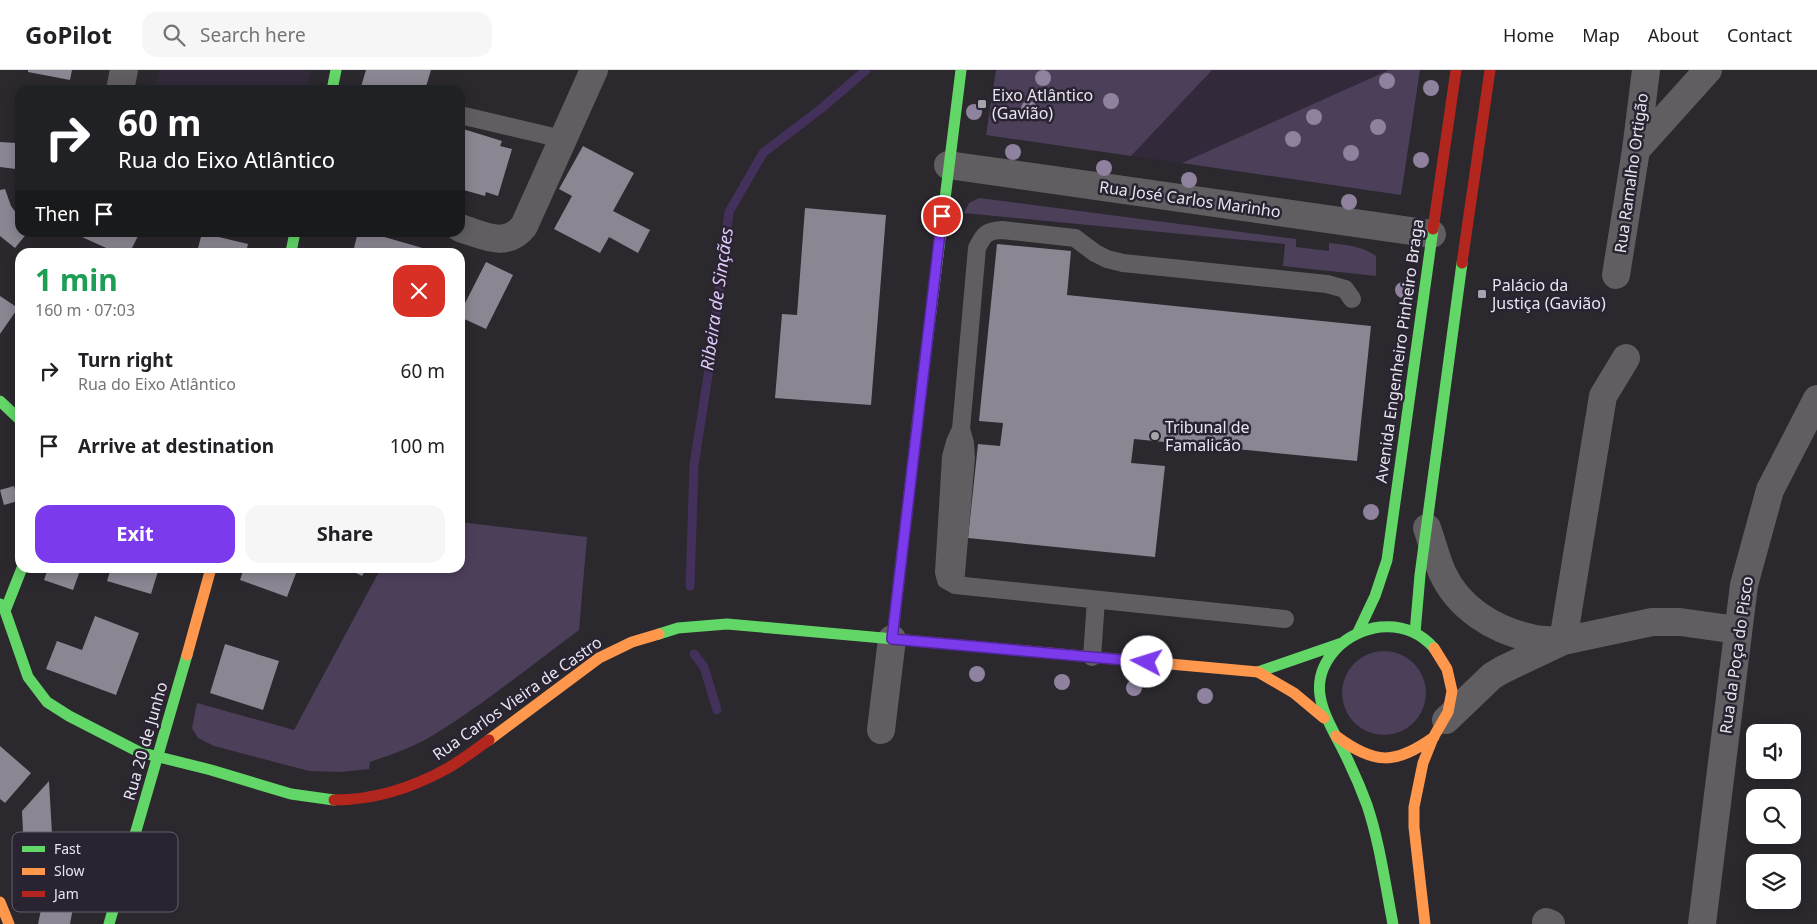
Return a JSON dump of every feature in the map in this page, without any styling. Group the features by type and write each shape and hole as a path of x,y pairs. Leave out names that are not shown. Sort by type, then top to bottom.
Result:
{"street":[{"path":"121,85 124,70"},
{"path":"333,85 336,70"},
{"path":"465,230 494,239 504,239 518,233 524,226 594,70"},
{"path":"881,730 960,70"},
{"name":"Avenida Engenheiro Pinheiro Braga","path":"1358,632 1375,596 1387,560 1456,70"},
{"path":"1415,633 1417,596 1443,398 1490,70"},
{"name":"Rua Ramalho Ortigão","path":"1616,275 1636,150 1646,70"},
{"path":"1636,150 1708,70"},
{"name":"Rua José Carlos Marinho","path":"948,165 1432,234"},
{"path":"1563,641 1603,396 1626,358"},
{"name":"Rua da Poça do Pisco","path":"1702,924 1744,585 1770,490 1817,399"},
{"path":"0,401 15,415"},
{"path":"1427,528 1442,571 1452,588 1468,608 1495,626 1532,639 1563,641"},
{"path":"3,608 20,573"},
{"name":"Rua 20 de Junho","path":"136,832 210,573"},
{"name":"Rua Carlos Vieira de Castro","path":"3,608 28,677 47,702 139,752 211,770 291,794 336,800 380,795 411,785 448,768 495,736 599,658 632,642 678,628 727,624 1258,672 1342,642"},
{"path":"1336,736 1353,750 1374,758 1396,758 1416,751 1502,670 1563,641 1652,622 1680,622 1737,630"},
{"path":"1393,924 1383,867 1364,797 1336,736 1324,718 1319,698 1321,677 1328,658 1342,642 1358,632 1377,626 1397,627 1415,633 1430,643 1444,659 1451,679 1452,700 1423,765 1414,810 1414,831 1425,924"},
{"name":"Rua Carlos Vieira de Castro","path":"1258,672 1294,693 1324,718"},
{"path":"0,902 9,924"},
{"name":"Rua 20 de Junho","path":"109,924 113,912"}],"lane":[{"path":"465,116 562,139"},
{"path":"1285,619 955,585 946,580 944,572 951,457 961,429 977,248 983,236 990,231 1002,230 1076,238 1095,253 1107,259 1327,284 1345,289 1352,299"},
{"path":"1092,657 1096,600"}],"shaded area":[{"path":"160,70 311,70 307,85 156,85"},
{"path":"996,70 1420,70 1401,195 986,135"},
{"path":"996,70 1212,70 1131,156 986,135"},
{"path":"1389,70 1420,70 1401,195 1182,163"},
{"path":"979,198 1296,239 1296,247 1329,251 1329,243 1354,246 1376,256 1376,276 1283,266 1285,244 964,213 969,203"},
{"path":"465,523 587,537 579,630 449,725 415,745 370,762 369,769 340,772 309,771 214,746 198,738 192,728 197,703 294,730 378,573 465,573"},
{"path":"1384,651 1400,654 1414,663 1423,677 1426,693 1423,709 1414,723 1400,732 1384,735 1368,732 1354,723 1345,709 1342,693 1345,677 1354,663 1368,654"}],"building":[{"path":"28,70 72,70 70,80 28,72"},
{"path":"366,70 431,70 426,85 362,85"},
{"path":"465,130 502,141 500,146 512,149 498,196 486,192 485,196 465,190"},
{"path":"0,142 15,143 15,169 0,167"},
{"path":"583,146 634,173 613,211 650,230 638,253 609,237 600,253 554,229 572,196 559,189"},
{"path":"5,189 15,211 15,237 24,237 15,248 0,236 0,190"},
{"path":"805,208 886,215 871,405 775,398 782,314 797,315"},
{"path":"82,237 138,237 132,248 106,248"},
{"path":"201,237 219,237 248,244 247,248 198,248"},
{"path":"357,237 384,237 423,248 354,248"},
{"path":"997,244 1071,251 1067,295 1371,326 1357,461 1134,439 1131,463 1165,466 1155,557 968,538 978,444 1000,446 1003,423 979,421"},
{"path":"486,262 513,275 486,329 465,319 465,303"},
{"path":"0,296 15,306 15,312 0,334"},
{"path":"14,486 15,502 4,505 0,490"},
{"path":"46,573 79,573 73,590 44,580"},
{"path":"109,573 157,573 151,594 107,581"},
{"path":"242,573 296,573 287,597 240,580"},
{"path":"95,616 139,633 116,695 46,669 57,641 82,650"},
{"path":"225,644 279,661 263,710 210,693"},
{"path":"0,746 31,773 5,803 0,799"},
{"path":"49,781 52,832 23,832 22,811"},
{"path":"41,912 72,912 70,924 38,924"}],"waterway":[{"name":"Ribeira de Sinçães","path":"690,586 694,465 709,369 729,212 763,153 822,108 866,70"},
{"name":"Ribeira de Sinçães","path":"694,654 704,667 717,710"}],"traffic: fast":[{"path":"333,85 336,70"},
{"path":"923,376 961,70"},
{"path":"1358,632 1375,596 1387,560 1433,229"},
{"path":"292,248 294,237"},
{"path":"1415,633 1420,575 1462,263"},
{"path":"0,401 15,415"},
{"path":"5,611 20,573"},
{"path":"0,604 5,611 28,677 47,702 69,716 139,752 211,770 291,794 334,800"},
{"path":"659,634 678,628 727,624 894,639"},
{"path":"1393,924 1372,820 1356,777 1324,712 1319,687 1326,662 1340,645 1356,634 1374,628 1395,627 1416,634 1429,642 1434,648"},
{"path":"1258,672 1342,643"},
{"path":"136,832 187,655"},
{"path":"109,924 112,912"}],"traffic: slow":[{"path":"892,639 923,376"},
{"path":"187,655 210,573"},
{"path":"489,740 599,658 632,642 659,634"},
{"path":"894,639 1258,672 1294,693 1324,718"},
{"path":"1425,924 1414,827 1414,807 1423,763 1433,738 1448,712 1452,691 1447,669 1434,648"},
{"path":"1336,736 1362,752 1385,758 1408,753 1434,737"},
{"path":"0,902 9,924"}],"traffic: jam":[{"path":"1433,229 1456,70"},
{"path":"1462,263 1490,70"},
{"path":"334,800 379,795 421,781 448,768 489,740"}],"place":[{"name":"Eixo Atlântico (Gavião)","path":"982,104"},
{"name":"Palácio da Justiça (Gavião)","path":"1482,294"},
{"name":"Tribunal de Famalicão","path":"1155,436"}],"route":[{"path":"942,216 892,639 1147,662"}]}
